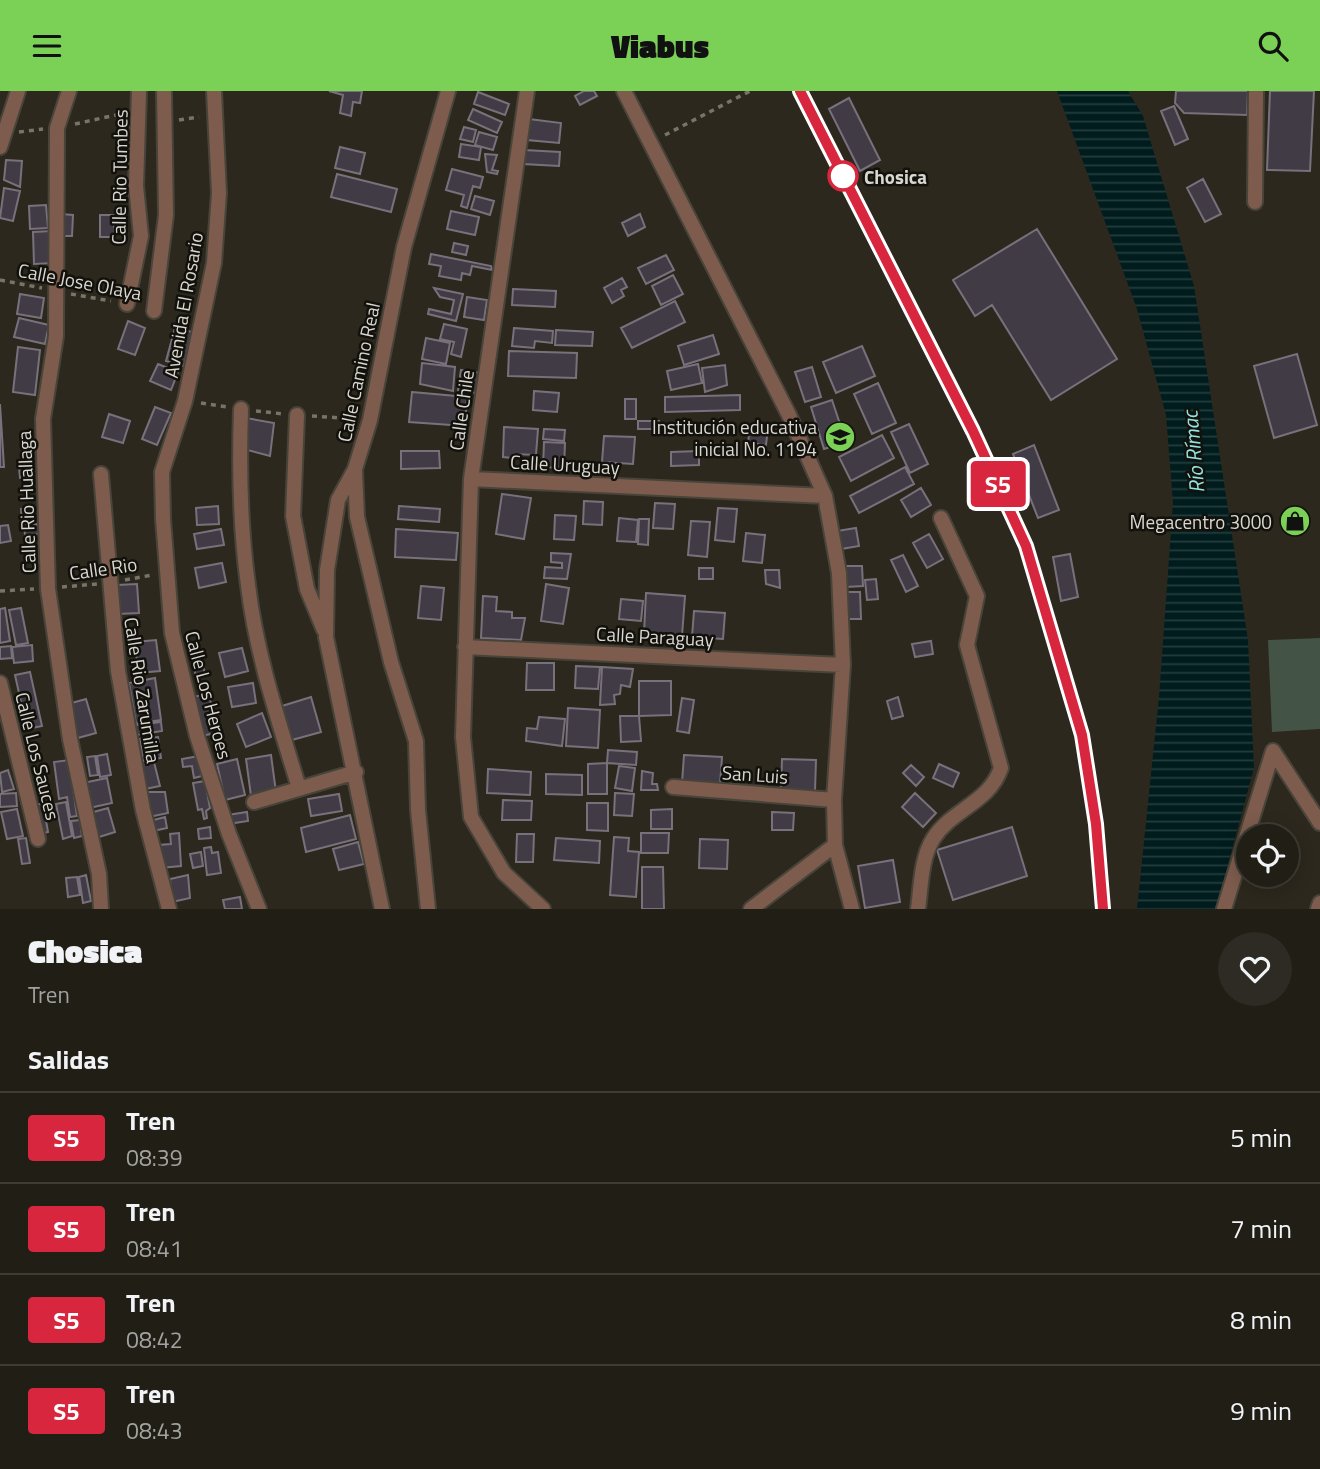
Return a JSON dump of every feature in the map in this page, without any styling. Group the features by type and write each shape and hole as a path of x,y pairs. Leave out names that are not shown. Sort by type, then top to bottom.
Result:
{"street":[{"path":"0,147 18,91"},
{"name":"Calle Rio Huallaga","path":"69,91 57,128 56,336 43,419 48,589 70,739 99,873 101,909"},
{"name":"Calle Rio Tumbes","path":"127,304 141,236 136,186 139,91"},
{"path":"154,311 166,215 167,121 164,91"},
{"name":"Avenida El Rosario","path":"185,401 214,263 219,193 214,91"},
{"name":"Calle Camino Real","path":"382,909 356,772 326,637 327,570 338,500 355,470 370,420 404,247 448,91"},
{"name":"Calle Chile","path":"527,91 471,479 463,737 471,817 504,873 543,909"},
{"path":"624,91 789,415 825,496 839,573 843,665 834,800 835,845 852,909"},
{"path":"1255,202 1256,91"},
{"name":"Calle Los Heroes","path":"185,401 163,472 172,633 197,736 229,834 259,909"},
{"path":"241,409 240,512 248,588 270,689 299,788"},
{"path":"297,415 293,516 307,590 326,637"},
{"path":"355,470 357,517 391,662 416,741 418,810 428,909"},
{"name":"Calle Rio Zarumilla","path":"100,474 118,671 143,810 169,909"},
{"name":"Calle Uruguay","path":"471,479 825,496"},
{"path":"918,909 925,858 933,839 949,821 995,786 1001,768 967,645 977,596 941,518"},
{"name":"Calle Paraguay","path":"465,646 843,665"},
{"name":"Calle Los Sauces","path":"0,683 38,839"},
{"path":"1224,909 1273,751 1320,823"},
{"path":"254,802 356,772"},
{"name":"San Luis","path":"673,787 834,800"},
{"path":"751,909 835,845"},
{"path":"1318,909 1320,903"}],"path":[{"path":"672,132 750,91"},
{"path":"167,121 215,115"},
{"name":"Calle Jose Olaya","path":"0,280 127,304"},
{"path":"185,401 297,415 370,420"},
{"name":"Calle Rio","path":"0,591 109,583 168,572"}],"green space":[{"path":"1320,638 1320,729 1272,732 1268,640"}],"water":[{"name":"Río Rímac","path":"1057,91 1128,91 1143,116 1194,286 1248,640 1254,768 1239,824 1236,824 1236,835 1216,909 1137,909 1159,697 1173,503 1166,415 1137,309"}],"building":[{"path":"329,91 362,91 360,103 353,102 351,116 340,113 343,95"},
{"path":"584,91 594,91 597,96 580,105 575,96"},
{"path":"1176,91 1248,91 1247,115 1184,113 1175,103"},
{"path":"1270,91 1314,91 1310,171 1267,170"},
{"path":"478,92 509,104 505,115 474,104"},
{"path":"849,98 880,160 860,171 829,109"},
{"path":"1174,106 1188,139 1175,145 1161,111"},
{"path":"473,109 502,122 497,133 468,120"},
{"path":"529,119 561,123 559,143 527,140"},
{"path":"464,127 476,130 473,142 460,139"},
{"path":"479,132 497,137 493,150 475,145"},
{"path":"461,144 481,147 479,160 459,157"},
{"path":"340,147 365,153 360,174 335,168"},
{"path":"524,150 560,152 559,166 523,164"},
{"path":"485,154 497,155 492,170 498,171 497,174 487,172"},
{"path":"6,160 22,161 20,187 4,180"},
{"path":"452,169 483,177 480,188 473,186 467,208 461,206 464,195 446,190"},
{"path":"337,174 397,189 391,212 331,197"},
{"path":"1203,179 1221,214 1205,222 1187,188"},
{"path":"4,188 20,191 13,221 0,218"},
{"path":"475,196 494,201 490,215 471,209"},
{"path":"46,205 48,228 30,229 29,206"},
{"path":"451,211 479,217 475,235 447,229"},
{"path":"61,214 73,215 72,236 58,236"},
{"path":"640,214 645,227 628,236 622,223"},
{"path":"100,215 114,215 114,237 100,237"},
{"path":"1037,229 1117,359 1051,400 992,305 975,316 953,280"},
{"path":"52,231 53,263 34,264 33,232"},
{"path":"454,243 468,246 466,255 452,252"},
{"path":"431,254 491,266 492,270 472,266 470,275 462,273 461,280 439,276 441,266 429,264"},
{"path":"666,255 674,270 646,284 638,268"},
{"path":"673,275 683,294 661,305 652,286"},
{"path":"622,278 627,287 621,290 624,296 612,303 604,288"},
{"path":"434,288 463,294 456,321 428,314 429,309 451,314 454,300 440,297"},
{"path":"513,289 556,291 555,307 512,305"},
{"path":"20,294 44,298 41,318 17,314"},
{"path":"467,297 487,300 484,320 464,317"},
{"path":"675,301 685,322 632,348 621,328"},
{"path":"19,318 49,325 45,344 14,337"},
{"path":"128,321 145,328 135,355 118,349"},
{"path":"444,324 467,329 461,357 451,354 454,342 440,339"},
{"path":"175,328 192,332 184,366 166,361"},
{"path":"514,328 553,331 552,343 535,341 534,348 512,346"},
{"path":"556,330 593,332 592,346 555,345"},
{"path":"713,335 719,354 684,365 678,346"},
{"path":"426,338 450,343 446,364 422,359"},
{"path":"862,346 875,376 836,393 823,362"},
{"path":"18,347 40,350 35,395 13,392"},
{"path":"509,351 577,353 576,378 508,376"},
{"path":"1297,354 1317,425 1274,438 1254,366"},
{"path":"422,363 455,367 453,391 420,384"},
{"path":"158,364 178,372 171,390 150,381"},
{"path":"698,364 702,383 671,390 667,371"},
{"path":"725,365 727,385 705,392 702,368"},
{"path":"812,367 821,397 805,402 795,372"},
{"path":"461,370 480,373 477,393 458,390"},
{"path":"878,383 896,423 872,434 854,394"},
{"path":"534,391 559,393 557,412 533,410"},
{"path":"412,392 467,397 465,426 409,422"},
{"path":"740,395 740,410 665,412 665,397"},
{"path":"625,399 636,399 636,419 625,419"},
{"path":"832,400 846,442 824,449 811,407"},
{"path":"0,404 4,467 0,467"},
{"path":"155,407 171,413 157,445 142,439"},
{"path":"109,414 130,421 123,443 102,437"},
{"path":"246,418 274,423 270,456 240,448"},
{"path":"638,421 659,421 659,429 638,429"},
{"path":"909,424 928,464 910,473 891,432"},
{"path":"750,425 768,427 766,445 748,443"},
{"path":"504,427 538,429 536,455 514,454 514,458 503,457"},
{"path":"544,429 565,430 564,441 543,439"},
{"path":"882,435 894,458 851,481 839,457"},
{"path":"604,436 635,437 633,464 602,462"},
{"path":"544,442 565,443 564,468 543,467"},
{"path":"1034,445 1059,510 1038,518 1013,454"},
{"path":"401,451 439,451 440,468 401,469"},
{"path":"699,451 699,465 671,466 671,452"},
{"path":"30,466 32,477 20,478 19,467"},
{"path":"905,467 914,484 859,513 850,496"},
{"path":"921,488 931,505 911,517 901,500"},
{"path":"502,494 531,498 524,539 496,534"},
{"path":"584,501 603,502 602,525 583,524"},
{"path":"655,503 675,504 673,529 653,528"},
{"path":"218,506 219,524 197,525 196,508"},
{"path":"399,506 440,509 439,522 398,519"},
{"path":"33,508 33,522 22,523 21,509"},
{"path":"718,508 737,509 734,542 715,540"},
{"path":"555,515 576,516 574,540 554,539"},
{"path":"619,518 638,520 636,542 617,541"},
{"path":"639,519 649,519 648,545 638,544"},
{"path":"691,521 710,522 707,557 688,555"},
{"path":"39,524 39,534 25,535 24,525"},
{"path":"8,525 11,541 0,543 0,526"},
{"path":"856,528 859,546 841,549 837,531"},
{"path":"221,529 224,545 197,549 194,534"},
{"path":"396,529 458,533 456,560 395,557"},
{"path":"746,533 765,535 762,563 743,561"},
{"path":"929,534 943,559 927,568 913,543"},
{"path":"551,553 571,554 567,579 544,578 545,567 562,568 562,563 551,562"},
{"path":"1070,554 1078,597 1061,601 1053,557"},
{"path":"903,555 918,586 906,592 891,560"},
{"path":"222,563 226,582 199,588 195,568"},
{"path":"845,566 862,566 863,586 846,587"},
{"path":"699,568 713,568 713,579 699,579"},
{"path":"765,570 779,570 780,588 766,584"},
{"path":"876,579 878,599 867,600 865,580"},
{"path":"137,584 139,613 118,614 117,585"},
{"path":"546,584 569,588 563,624 541,621"},
{"path":"421,586 444,588 441,620 418,618"},
{"path":"848,592 860,592 861,619 848,619"},
{"path":"646,593 685,596 682,636 644,633"},
{"path":"483,596 497,597 496,611 512,612 512,618 525,618 521,640 481,638"},
{"path":"621,599 643,601 641,621 619,619"},
{"path":"5,608 10,641 0,643 0,609"},
{"path":"21,608 28,643 16,645 9,610"},
{"path":"694,611 725,613 723,639 692,637"},
{"path":"156,640 160,671 138,673 135,642"},
{"path":"931,641 933,654 915,657 912,644"},
{"path":"32,645 33,661 14,663 12,647"},
{"path":"11,646 12,658 0,659 0,647"},
{"path":"242,648 248,671 225,677 219,653"},
{"path":"202,658 205,676 196,678 193,660"},
{"path":"527,663 554,663 554,690 526,690"},
{"path":"576,666 600,667 598,689 575,688"},
{"path":"602,667 633,669 630,687 621,685 620,694 614,695 615,704 600,705"},
{"path":"30,672 42,726 27,729 15,675"},
{"path":"155,678 161,720 136,724 129,683"},
{"path":"639,681 671,681 671,715 639,716"},
{"path":"253,683 256,703 232,707 228,687"},
{"path":"209,694 217,733 200,736 192,697"},
{"path":"311,697 321,732 292,740 282,706"},
{"path":"898,697 903,716 892,719 887,701"},
{"path":"682,698 694,700 689,733 677,731"},
{"path":"86,699 96,733 78,738 68,704"},
{"path":"568,708 600,710 598,748 566,746"},
{"path":"262,713 271,737 246,747 237,724"},
{"path":"620,716 639,716 641,741 621,742"},
{"path":"539,717 565,719 562,746 526,741 527,728 537,729"},
{"path":"161,722 162,731 136,735 135,725"},
{"path":"158,737 161,758 143,761 140,739"},
{"path":"608,750 637,752 636,765 607,763"},
{"path":"107,754 111,775 100,777 97,756"},
{"path":"271,755 276,792 251,796 246,759"},
{"path":"684,755 722,757 720,785 682,783"},
{"path":"95,756 98,775 90,776 87,757"},
{"path":"199,756 202,776 194,778 192,766 183,767 182,759"},
{"path":"237,759 245,795 225,800 217,764"},
{"path":"782,759 816,760 815,791 781,790"},
{"path":"69,760 77,816 70,817 67,797 59,799 54,762"},
{"path":"154,762 160,786 145,789 140,765"},
{"path":"607,763 607,794 588,794 588,764"},
{"path":"939,764 959,773 953,787 933,778"},
{"path":"911,765 924,777 916,786 903,773"},
{"path":"619,766 635,768 632,791 615,788"},
{"path":"488,769 531,772 530,795 487,793"},
{"path":"8,770 14,789 2,792 0,773"},
{"path":"642,771 653,773 652,784 657,784 658,790 641,790"},
{"path":"546,774 582,775 582,795 546,794"},
{"path":"107,778 112,803 89,808 83,783"},
{"path":"205,781 210,808 206,811 207,818 204,819 202,809 198,810 193,783"},
{"path":"147,792 165,792 168,813 149,817"},
{"path":"16,793 17,806 0,807 0,794"},
{"path":"615,793 634,794 632,816 614,815"},
{"path":"915,793 936,813 923,827 902,807"},
{"path":"339,794 342,811 311,816 308,799"},
{"path":"503,800 532,801 531,820 502,820"},
{"path":"66,802 72,836 63,839 56,804"},
{"path":"43,803 48,832 40,834 35,805"},
{"path":"587,803 608,803 608,831 587,830"},
{"path":"108,808 115,832 96,838 90,813"},
{"path":"17,809 23,836 7,839 1,812"},
{"path":"672,809 672,829 651,829 651,810"},
{"path":"247,812 248,821 228,824 227,815"},
{"path":"772,812 794,813 793,830 772,830"},
{"path":"350,815 356,839 306,852 301,828"},
{"path":"165,817 167,828 153,831 150,821"},
{"path":"80,820 82,836 74,838 71,821"},
{"path":"210,827 211,838 199,839 198,829"},
{"path":"1012,827 1027,876 953,900 937,850"},
{"path":"179,833 181,866 160,868 158,845 171,844 170,834"},
{"path":"641,833 669,833 668,853 641,853"},
{"path":"517,834 534,834 533,862 516,862"},
{"path":"614,837 629,838 628,851 639,852 636,897 610,895"},
{"path":"26,838 30,863 22,864 18,839"},
{"path":"556,838 600,841 599,863 554,860"},
{"path":"700,839 728,840 727,869 699,868"},
{"path":"358,842 364,864 339,870 333,849"},
{"path":"211,847 212,853 218,852 221,873 207,875 204,848"},
{"path":"201,852 203,866 193,868 190,854"},
{"path":"893,860 900,902 865,908 858,866"},
{"path":"642,867 663,867 664,909 642,909"},
{"path":"86,875 91,901 83,903 79,877"},
{"path":"188,875 190,898 172,902 170,879"},
{"path":"77,877 80,895 68,897 66,878"},
{"path":"240,897 242,909 225,909 223,900"}],"railway":[{"path":"800,91 973,431 1026,546 1082,735 1096,824 1103,909"}],"train":[{"name":"S5","path":"800,91 973,431 1026,546 1082,735 1096,824 1103,909"}],"place":[{"name":"Chosica","path":"843,176"},
{"name":"Institución educativa inicial No. 1194","path":"840,437"},
{"name":"Megacentro 3000","path":"1295,521"}]}
